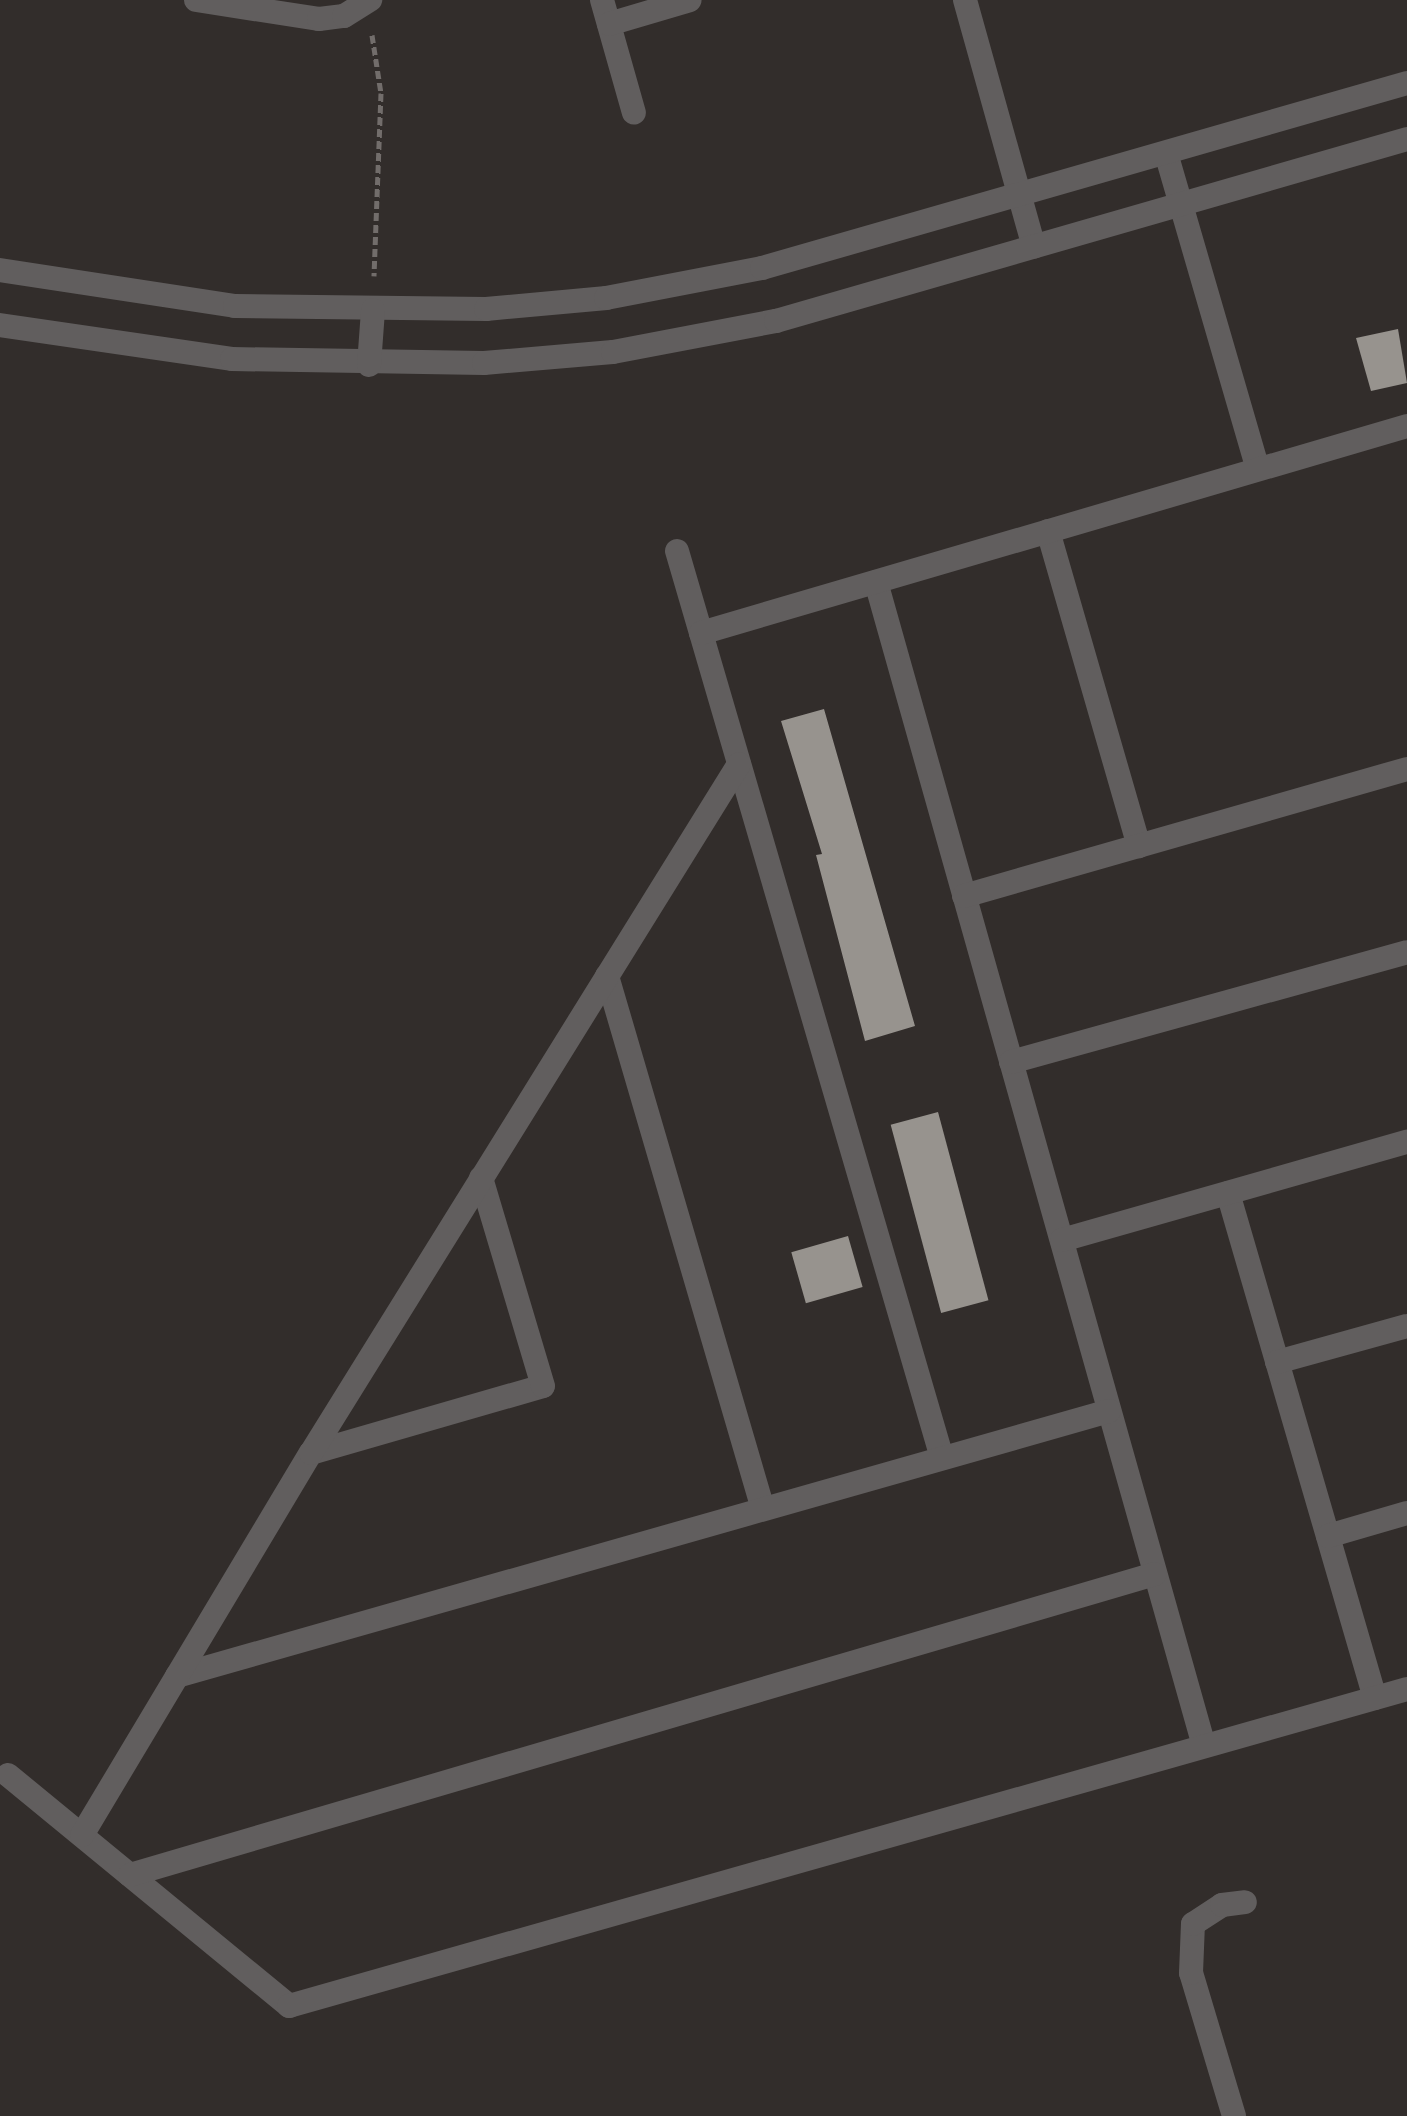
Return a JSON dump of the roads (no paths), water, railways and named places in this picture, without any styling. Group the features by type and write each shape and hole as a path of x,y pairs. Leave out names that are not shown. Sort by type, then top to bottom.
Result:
{"street":[{"path":"196,0 319,19 366,4"},
{"path":"602,0 634,113"},
{"path":"609,24 690,0"},
{"path":"965,0 1034,247"},
{"path":"0,270 131,295 373,310 486,309 680,287 1019,196 1407,83"},
{"path":"0,325 232,359 369,365 484,363 675,342 776,321 1407,139"},
{"path":"1166,153 1258,469"},
{"path":"369,365 373,310"},
{"path":"701,633 1407,426"},
{"path":"1048,531 1139,846"},
{"path":"677,551 942,1458"},
{"path":"876,582 1204,1746"},
{"path":"82,1835 311,1453 739,764"},
{"path":"964,896 1407,769"},
{"path":"1011,1062 1407,952"},
{"path":"607,976 763,1509"},
{"path":"1062,1240 1407,1142"},
{"path":"311,1453 543,1386 481,1178"},
{"path":"1228,1193 1375,1698"},
{"path":"1277,1362 1407,1326"},
{"path":"177,1676 1109,1411"},
{"path":"1328,1536 1407,1513"},
{"path":"130,1875 1155,1574"},
{"path":"8,1775 289,2006 1407,1689"},
{"path":"1234,2116 1191,1973 1193,1924 1222,1905 1245,1902"}]}
